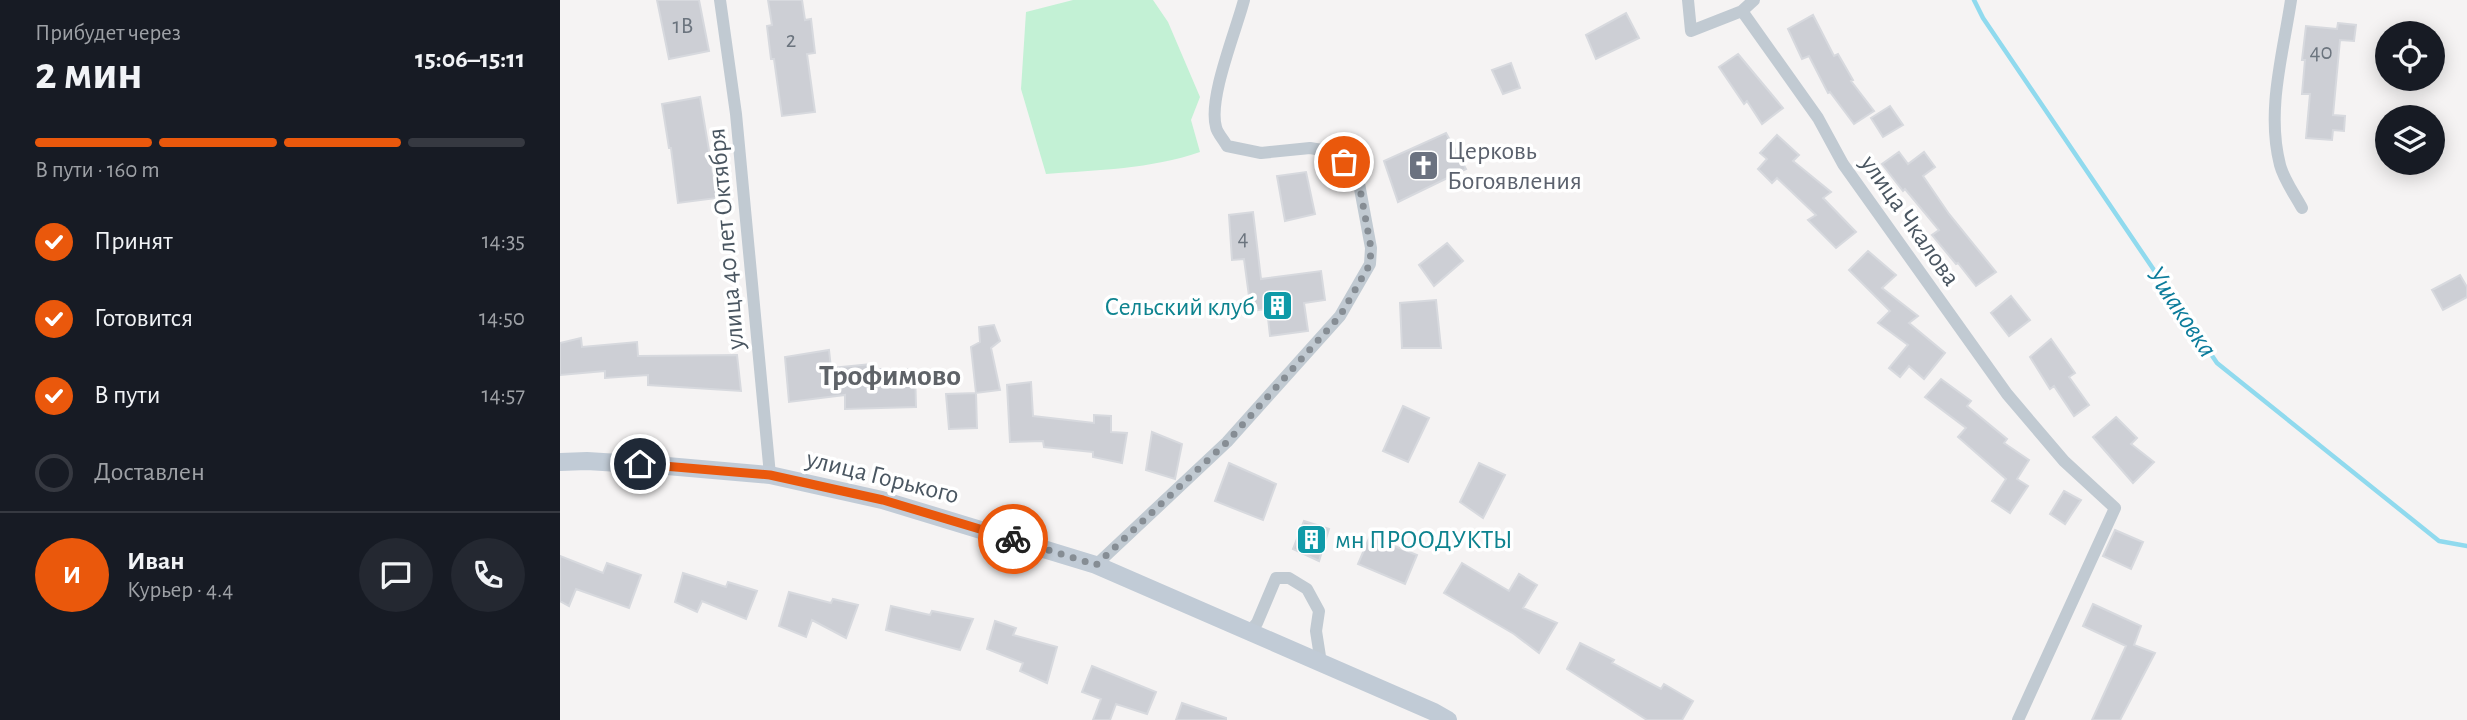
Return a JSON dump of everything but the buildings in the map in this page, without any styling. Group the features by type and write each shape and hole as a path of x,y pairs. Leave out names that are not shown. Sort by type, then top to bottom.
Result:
{"main road":[{"name":"улица Горького","path":"560,462 587,461 770,475 883,500 1096,565 1448,720"}],"street":[{"name":"улица 40 лет Октября","path":"720,0 736,114 770,475"},
{"path":"1096,565 1227,442 1340,316 1370,264 1371,248 1358,178 1344,162 1328,151 1310,148 1261,153 1227,146 1216,127 1216,105 1221,76 1244,0"},
{"path":"1688,0 1691,31 1742,11 1754,0"},
{"path":"2291,0 2274,104 2275,131 2280,168 2302,208"},
{"name":"улица Чкалова","path":"1742,11 1818,118 1843,164 2007,394 2064,461 2115,508 2018,720"},
{"path":"1249,632 1257,623 1276,578 1289,578 1307,589 1319,611 1316,631 1321,663"}],"green space":[{"path":"1073,0 1153,0 1168,22 1200,97 1191,120 1200,152 1143,165 1046,174 1021,89 1026,12"}],"waterway":[{"name":"Ушаковка","path":"1974,0 1983,18 2217,363 2439,541 2467,546"}],"way so far":[{"path":"1013,539 1096,565 1227,442 1340,316 1370,264 1371,248 1358,178 1344,162"}],"place":[{"name":"Церковь Богоявления","path":"1424,165"},
{"name":"Сельский клуб","path":"1278,306"},
{"name":"мн ПРООДУКТЫ","path":"1312,539"}],"district":[{"name":"Трофимово","path":"890,375"}],"route":[{"path":"640,464 770,475 883,500 1013,539"}]}
